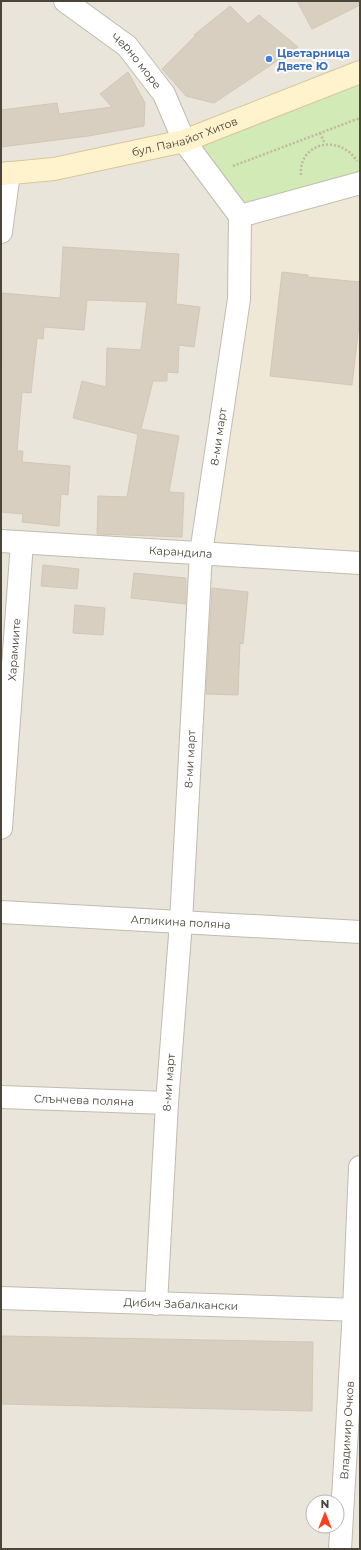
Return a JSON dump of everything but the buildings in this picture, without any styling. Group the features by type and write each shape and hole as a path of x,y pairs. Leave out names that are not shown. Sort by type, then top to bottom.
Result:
{"street":[{"name":"Черно море","path":"65,1 127,46 164,94 184,141"},
{"name":"бул. Панайот Хитов","path":"5,174 54,169 184,141 360,72"},
{"path":"184,141 240,216 359,183"},
{"path":"1,232 5,174"},
{"name":"8-ми март","path":"156,1304 167,1103 181,922 201,553 239,299 240,216"},
{"name":"Карандила","path":"1,541 360,563"},
{"name":"Харамиите","path":"1,828 22,543"},
{"name":"Агликина поляна","path":"1,912 360,932"},
{"name":"Слънчева поляна","path":"1,1097 167,1103"},
{"name":"Владимир Очков","path":"340,1549 357,1310 360,1167"},
{"name":"Дибич Забалкански","path":"1,1298 357,1310"}],"path":[{"path":"210,175 360,118"},
{"path":"320,133 325,144"},
{"path":"312,196 306,189 302,180 301,172 303,164 310,152 325,144 336,144 352,153 359,168 359,183"}],"shaded area":[{"path":"1,1 360,1 360,1549 1,1549"},
{"path":"360,183 360,563 201,553 240,216"}],"green space":[{"path":"360,72 360,183 240,216 184,141"}],"place":[{"name":"Цветарница Двете Ю","path":"269,59"}]}
